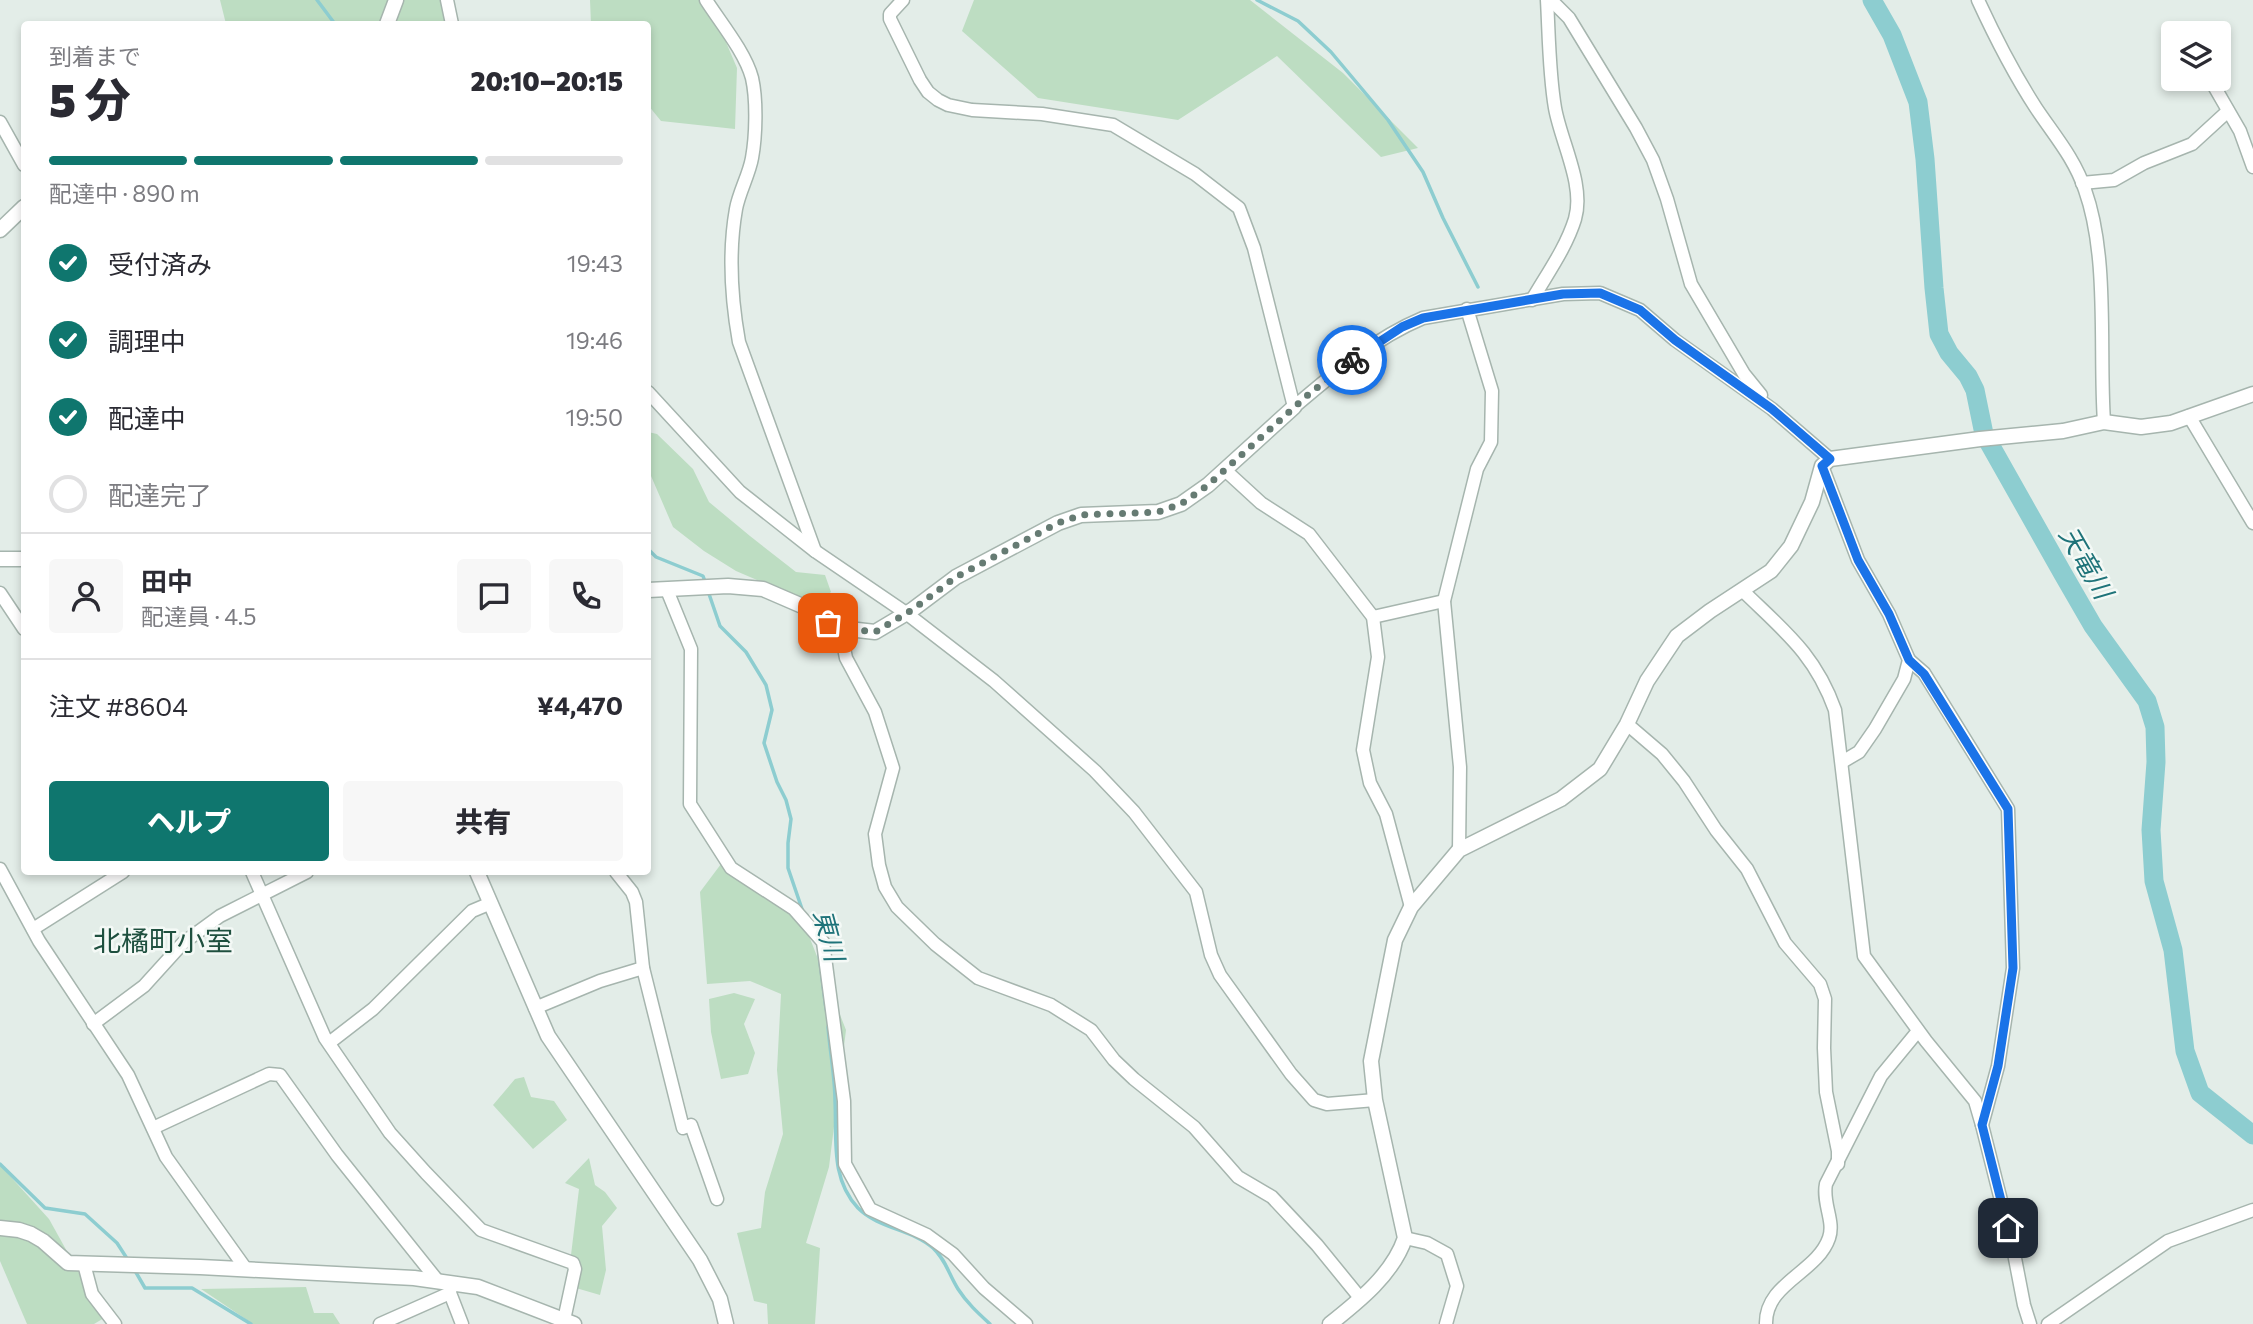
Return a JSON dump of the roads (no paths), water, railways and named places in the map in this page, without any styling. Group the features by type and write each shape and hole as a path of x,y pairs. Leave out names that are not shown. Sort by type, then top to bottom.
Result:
{"street":[{"path":"388,21 396,0"},
{"path":"447,0 451,21"},
{"path":"706,0 738,49 751,78 755,121 752,159 736,207 730,261 733,306 740,342 815,551"},
{"path":"903,0 890,14 890,19 920,80 938,100 972,110 1042,114 1112,125 1195,174 1239,208 1254,248 1294,407"},
{"path":"1532,300 1575,218 1578,194 1555,110 1550,72 1549,0"},
{"path":"1549,0 1569,18 1653,160 1691,284 1744,374 1772,409 1826,462 1858,560 1889,614 1909,660 1924,674 2008,809 2013,968 1998,1066 1982,1125"},
{"path":"1978,0 2019,80 2070,155 2082,183 2094,224 2098,255 2104,422"},
{"path":"2217,91 2240,131 2253,167"},
{"path":"2082,183 2114,180 2144,163 2192,144 2228,111"},
{"path":"0,122 21,160"},
{"path":"0,230 21,210"},
{"path":"651,590 727,586 764,589 807,608 840,628 875,632 956,577 1058,523 1081,515 1158,512 1181,504 1225,470 1340,368 1402,327 1423,318 1467,309 1563,294 1600,293 1640,310 1675,340 1772,409"},
{"path":"1459,850 1460,767 1444,601 1477,469 1492,442 1492,391 1467,309"},
{"path":"1826,462 1980,439 2063,431 2104,422 2141,427 2171,423 2253,394"},
{"path":"651,395 740,492 815,551 906,613 994,681 1095,771 1134,812 1196,892 1211,955 1220,975 1290,1074 1314,1100 1326,1104 1375,1100"},
{"path":"2189,416 2253,523"},
{"path":"1330,1324 1361,1299 1401,1250 1405,1238 1375,1100 1371,1061 1395,940 1411,907 1459,850 1561,799 1600,769 1627,724 1647,681 1677,636 1771,570 1791,546 1812,502 1826,462"},
{"path":"1225,470 1261,503 1309,534 1373,617 1378,657 1363,750 1370,782 1386,814 1411,907"},
{"path":"0,559 21,559"},
{"path":"667,590 691,649 690,804 731,868 794,909 823,942 844,1101 845,1164 870,1209 927,1236 953,1254 984,1289 1026,1324"},
{"path":"1743,591 1807,653 1826,685 1835,710 1864,956 1918,1031 1975,1101 2030,1324"},
{"path":"0,593 21,624"},
{"path":"1373,617 1444,601"},
{"path":"840,628 846,658 875,712 892,768 875,834 878,865 885,887 897,908 935,944 978,978 1051,1005 1091,1030 1114,1060 1194,1127 1238,1177 1272,1197 1317,1245 1361,1299"},
{"path":"1842,762 1859,751 1875,729 1904,680 1909,660"},
{"path":"1627,724 1661,754 1684,781 1716,831 1747,869 1785,943 1820,984 1825,999 1826,1092 1838,1151 1838,1164"},
{"path":"0,869 33,929 128,1075 166,1157 246,1269"},
{"path":"33,929 118,875"},
{"path":"0,1228 31,1234 68,1263 246,1269 478,1287 569,1322 575,1269 573,1263 481,1230 390,1132 329,1043 254,875"},
{"path":"93,1024 144,986 183,943 220,916 262,892 300,875"},
{"path":"478,875 548,1037 705,1269 720,1298 726,1324"},
{"path":"618,875 632,892 636,902 643,968 683,1128 691,1125 717,1199"},
{"path":"329,1043 373,1009 472,911 491,903"},
{"path":"535,1008 600,981 643,968"},
{"path":"1766,1324 1772,1301 1779,1290 1820,1254 1830,1236 1829,1211 1823,1196 1826,1184 1881,1076 1918,1031"},
{"path":"153,1128 269,1074 280,1075 337,1154 446,1285 462,1324"},
{"path":"2048,1324 2168,1241 2253,1210"},
{"path":"1405,1238 1427,1243 1447,1254 1457,1286 1446,1324"},
{"path":"84,1264 92,1294 115,1324"},
{"path":"380,1324 446,1285"}],"waterway":[{"name":"東川","path":"317,0 333,21"},
{"path":"1257,0 1298,21 1331,52 1388,120 1423,172 1478,287"},
{"name":"天竜川","path":"1872,0 1892,35 1918,102 1939,334 1949,353 1968,376 1975,390 1984,434 2063,574 2093,626 2147,701 2155,727 2156,762 2151,830 2154,881 2173,950 2185,1051 2200,1093 2253,1135"},
{"name":"東川","path":"651,552 656,557 703,576 706,584"},
{"name":"東川","path":"708,591 720,626 746,652 766,685 772,710 764,743 791,819 788,868 802,909"},
{"name":"東川","path":"819,954 826,1009"},
{"name":"東川","path":"828,1027 834,1083 837,1158 843,1184 849,1196 866,1215 933,1248 961,1294 990,1324"},
{"path":"0,1164 45,1208 85,1214 117,1243 128,1260"},
{"path":"134,1269 145,1288 192,1288 251,1324"}],"district":[{"name":"北橘町小室","path":"163,940"}]}
